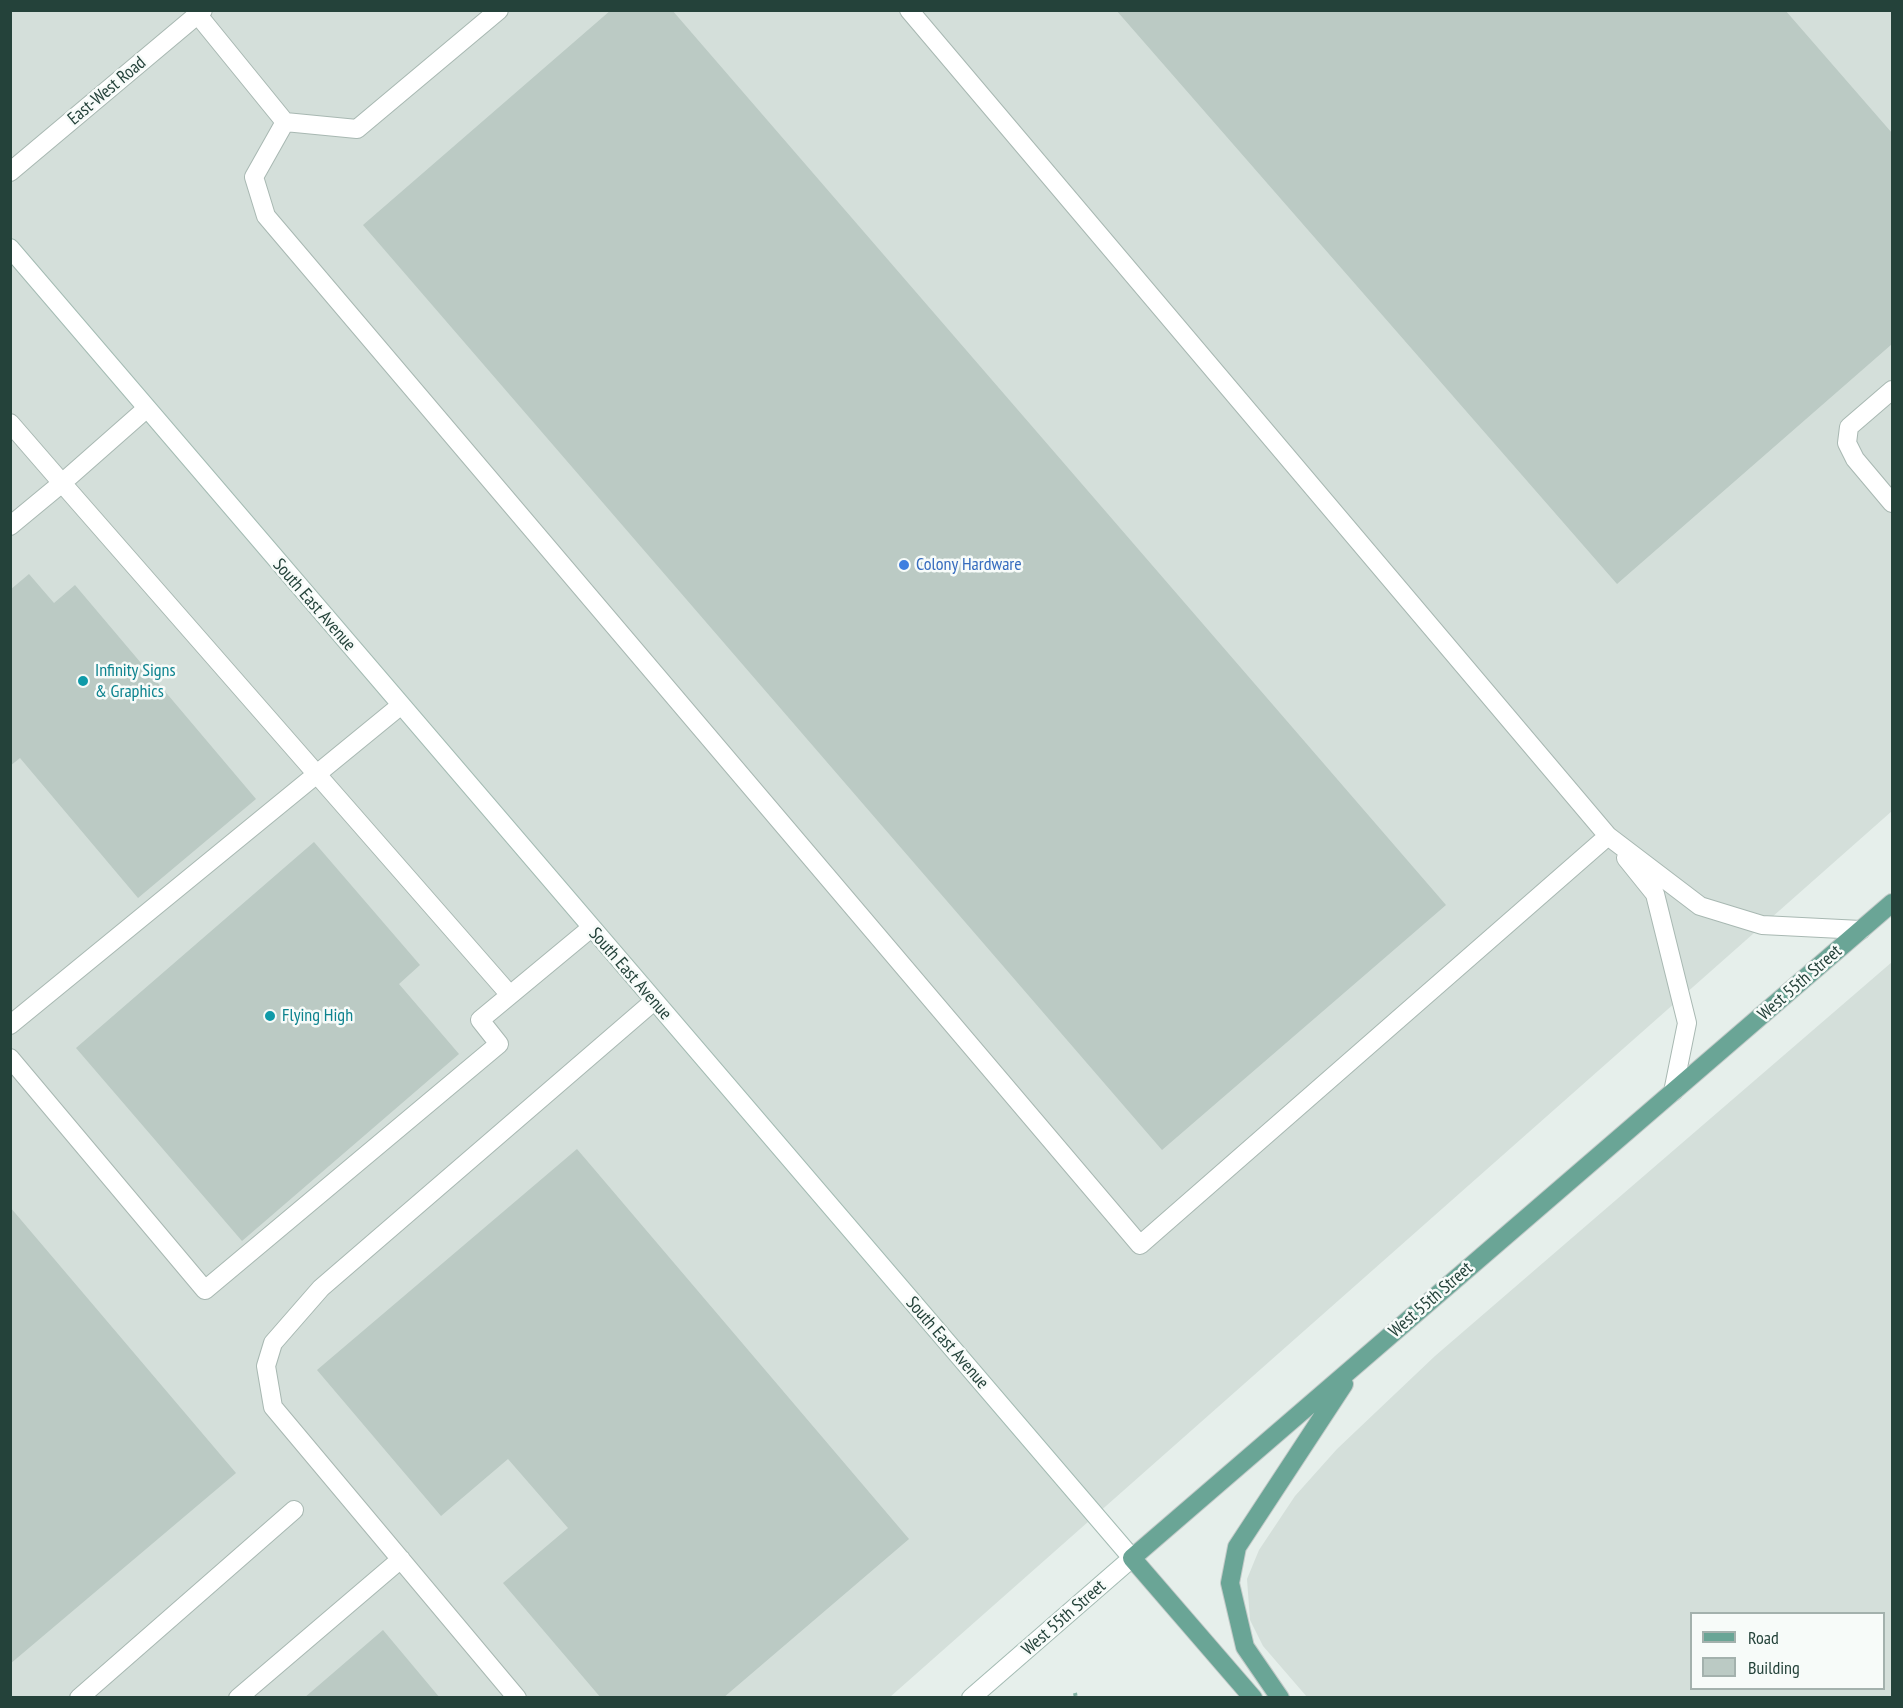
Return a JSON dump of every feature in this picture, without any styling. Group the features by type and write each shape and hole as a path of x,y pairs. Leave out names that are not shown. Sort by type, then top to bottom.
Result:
{"main road":[{"path":"200,13 285,122 357,129 499,10"},
{"path":"909,10 1655,894 1687,1023 1672,1092"},
{"name":"East-West Road","path":"10,172 200,13"},
{"path":"285,122 254,177 266,216 1140,1245 1608,836"},
{"name":"South East Avenue","path":"10,248 400,706 1253,1698"},
{"path":"1893,390 1849,427 1847,443 1855,459 1893,503"},
{"path":"10,526 146,409"},
{"path":"10,423 510,995"},
{"path":"10,1026 400,706"},
{"path":"1608,836 1700,906 1762,926 1861,930"},
{"name":"West 55th Street","path":"971,1698 1893,903"},
{"path":"10,1058 204,1290 499,1044 480,1020 591,928"},
{"path":"517,1698 273,1407 266,1366 273,1343 321,1288 654,1001"},
{"path":"1280,1698 1245,1647 1230,1583 1235,1556 1238,1547 1356,1364"},
{"path":"79,1698 294,1510"},
{"path":"238,1698 400,1559"}],"shaded area":[{"path":"11,11 1892,11 1892,811 890,1697 11,1698"},
{"path":"1892,962 1892,1697 1307,1697 1263,1646 1250,1620 1247,1579 1259,1550 1295,1496 1337,1449 1435,1356"}],"building":[{"name":"Colony Hardware","path":"611,10 672,10 1446,905 1162,1150 363,225"},
{"path":"1116,10 1785,10 1892,133 1892,344 1617,584"},
{"name":"Infinity Signs & Graphics","path":"29,574 54,603 75,585 256,799 138,898 20,758 10,766 10,590"},
{"name":"Flying High","path":"314,842 420,965 399,984 459,1054 242,1241 76,1048"},
{"path":"577,1149 909,1539 723,1698 601,1698 503,1583 568,1528 508,1459 441,1516 317,1370"},
{"path":"10,1207 236,1473 10,1664"},
{"path":"383,1630 440,1698 304,1698"}],"place":[{"name":"Colony Hardware","path":"904,565"},
{"name":"Infinity Signs & Graphics","path":"83,681"},
{"name":"Flying High","path":"270,1016"}]}
